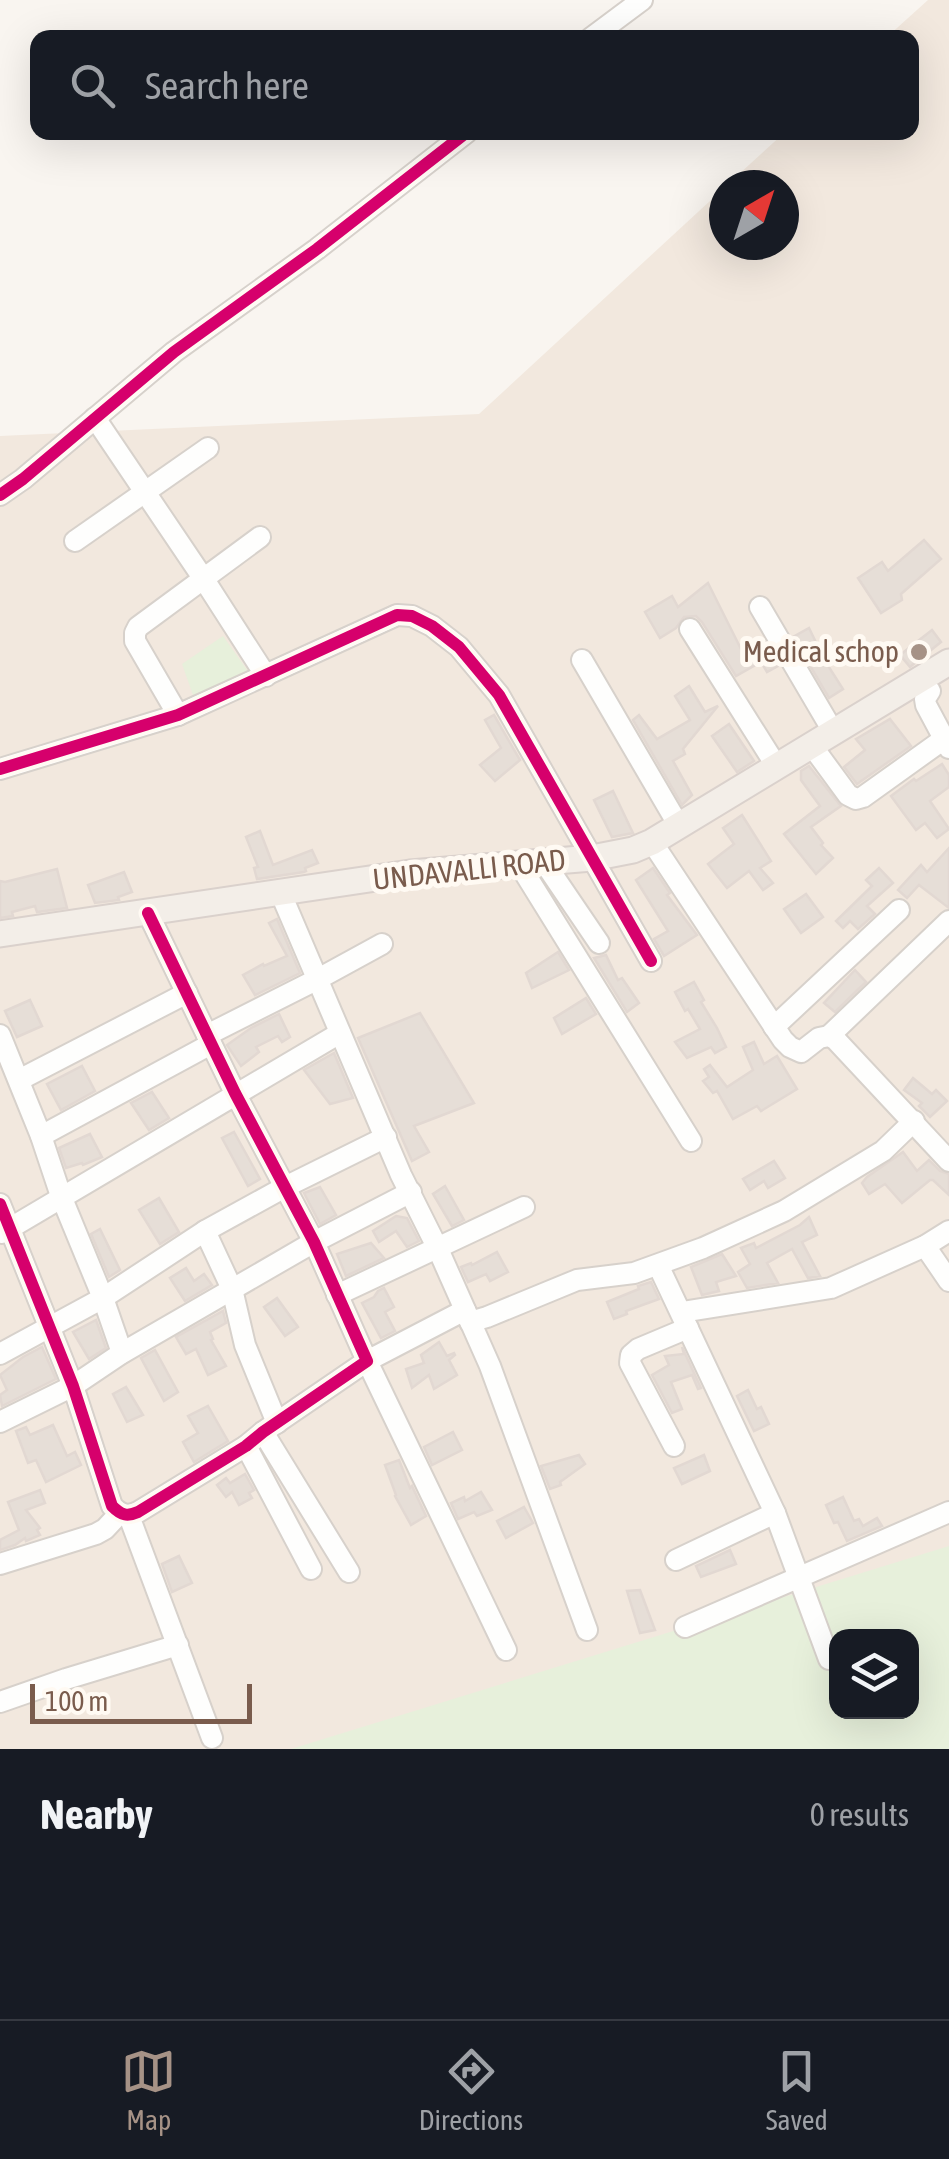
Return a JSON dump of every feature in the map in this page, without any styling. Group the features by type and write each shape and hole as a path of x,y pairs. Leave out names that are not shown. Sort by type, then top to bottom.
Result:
{"main road":[{"name":"UNDAVALLI ROAD","path":"0,934 410,873 592,858 634,850 823,739 933,689 949,662"}],"street":[{"path":"602,30 642,0"},
{"path":"0,495 174,352 457,140"},
{"path":"95,418 266,676"},
{"path":"75,541 208,448"},
{"path":"178,714 134,633 138,626 260,537"},
{"path":"760,607 848,795 856,800 946,743 926,704 925,699 933,689"},
{"path":"0,770 178,714 397,615 412,616 459,647 499,695 650,961"},
{"path":"690,629 778,768"},
{"path":"582,660 679,826"},
{"path":"652,842 774,1027 790,1047 801,1052 829,1036 949,921"},
{"path":"531,863 599,943"},
{"path":"531,863 578,957 691,1141"},
{"path":"280,894 401,1175 490,1366 587,1630"},
{"path":"774,1027 900,910"},
{"path":"148,913 314,1242 506,1650"},
{"path":"578,957 629,923"},
{"path":"41,1136 382,944"},
{"path":"18,1080 187,993"},
{"path":"5,1231 340,1032"},
{"path":"0,1036 122,1353"},
{"path":"829,1036 846,1048 948,1158"},
{"path":"0,1564 106,1529 124,1514 246,1446 367,1361 468,1316 487,1317 576,1280 634,1273 703,1248 784,1210 883,1151 914,1122"},
{"path":"0,1354 102,1298 205,1230 386,1137"},
{"path":"0,1422 73,1386 232,1289 411,1192"},
{"path":"0,1204 5,1231 73,1386 112,1506 124,1514 212,1738"},
{"path":"337,1295 524,1207"},
{"path":"205,1230 232,1289 244,1345 270,1427 350,1572"},
{"path":"674,1446 630,1362 638,1349 685,1320 832,1288 949,1231"},
{"path":"924,1246 949,1281"},
{"path":"658,1265 776,1513 829,1658"},
{"path":"246,1446 311,1569"},
{"path":"686,1628 949,1512"},
{"path":"676,1560 776,1513"},
{"path":"0,1702 178,1645"}],"shaded area":[{"path":"928,0 949,0 949,1595 855,1629 829,1629 829,1640 641,1749 0,1749 0,436 479,414 709,202 709,260 799,260 799,170 743,170 776,140 919,140 919,30 895,30"}],"green space":[{"path":"223,636 250,674 193,695 182,664"},
{"path":"949,1546 949,1749 291,1749"}],"building":[{"path":"924,540 941,559 901,594 902,600 881,613 858,578 882,562 888,571"},
{"path":"708,583 743,653 764,641 778,666 767,672 761,662 736,676 696,616 684,617 676,628 660,638 645,612 672,596 678,607"},
{"path":"809,628 843,689 829,698 793,637"},
{"path":"932,630 941,642 910,667 900,655"},
{"path":"689,686 705,712 718,706 683,749 685,754 673,761 692,795 682,805 633,720 639,715 657,739 690,720 675,696"},
{"path":"494,715 520,760 495,781 480,765 501,748 485,720"},
{"path":"890,719 911,746 857,784 844,767 865,750 856,739"},
{"path":"729,724 754,761 737,772 712,736"},
{"path":"942,764 949,775 949,787 930,801 949,829 937,838 925,823 916,830 891,796"},
{"path":"809,766 841,806 811,827 833,858 816,874 784,834 820,806 801,780 801,771"},
{"path":"613,791 633,833 612,837 594,800"},
{"path":"742,815 771,861 760,868 773,883 763,890 749,871 727,888 708,864 734,844 723,828"},
{"path":"260,831 273,865 312,850 318,863 304,872 257,879 254,868 258,867 246,837"},
{"path":"949,848 949,908 919,885 907,898 898,890 921,865 927,872"},
{"path":"653,868 670,893 667,895 697,935 664,956 654,939 668,931 636,880"},
{"path":"879,868 893,883 867,906 875,914 858,929 850,921 843,928 836,921 872,886 866,880"},
{"path":"57,869 67,908 37,912 35,906 0,918 0,881"},
{"path":"124,872 132,892 118,897 119,900 95,903 88,885"},
{"path":"806,894 823,917 801,933 784,909"},
{"path":"277,919 300,973 255,995 243,975 287,956 269,923"},
{"path":"558,952 569,970 532,988 526,973"},
{"path":"606,955 618,980 622,978 639,1003 627,1012 594,958"},
{"path":"855,970 866,982 835,1012 824,1003"},
{"path":"694,982 726,1047 715,1053 711,1047 687,1058 675,1042 700,1029 675,992"},
{"path":"586,998 596,1014 562,1034 554,1018"},
{"path":"30,1000 42,1026 17,1037 5,1011"},
{"path":"420,1013 474,1103 414,1126 429,1152 412,1161 358,1038"},
{"path":"279,1014 290,1037 282,1042 278,1036 256,1047 259,1052 241,1066 227,1045"},
{"path":"754,1042 764,1064 777,1056 797,1089 761,1111 757,1106 733,1119 717,1091 713,1093 703,1081 709,1077 704,1069 710,1065 727,1087 753,1070 743,1047"},
{"path":"334,1053 353,1098 330,1104 304,1070"},
{"path":"82,1066 95,1091 61,1110 47,1084"},
{"path":"913,1078 947,1101 930,1117 919,1106 922,1103 904,1090"},
{"path":"152,1092 169,1118 149,1130 131,1103"},
{"path":"234,1132 260,1179 248,1186 222,1138"},
{"path":"90,1134 102,1157 66,1168 59,1148"},
{"path":"903,1152 917,1171 929,1160 949,1174 949,1195 933,1180 902,1203 885,1184 869,1194 862,1183"},
{"path":"774,1161 785,1178 768,1188 764,1181 750,1190 743,1179"},
{"path":"445,1186 464,1220 452,1226 433,1194"},
{"path":"320,1187 336,1215 320,1224 304,1193"},
{"path":"159,1198 179,1232 160,1244 139,1210"},
{"path":"396,1216 407,1218 419,1241 407,1247 396,1231 379,1242 373,1231"},
{"path":"809,1217 817,1235 802,1242 820,1276 808,1278 792,1249 767,1263 778,1283 747,1288 738,1272 750,1264 741,1248 754,1243 756,1248"},
{"path":"100,1229 120,1270 109,1277 91,1234"},
{"path":"371,1243 384,1258 346,1276 337,1254"},
{"path":"497,1252 508,1272 490,1281 486,1274 468,1282 461,1267"},
{"path":"722,1254 736,1276 716,1282 719,1291 702,1295 691,1267"},
{"path":"186,1268 194,1281 204,1274 212,1285 185,1301 170,1278"},
{"path":"651,1282 659,1299 614,1319 607,1302"},
{"path":"384,1288 394,1307 385,1312 395,1331 381,1338 362,1303"},
{"path":"277,1298 298,1327 285,1336 264,1307"},
{"path":"223,1311 226,1323 210,1332 226,1366 208,1375 196,1349 186,1354 176,1337"},
{"path":"96,1320 106,1348 89,1359 73,1332"},
{"path":"439,1342 447,1356 454,1353 449,1360 457,1375 434,1389 429,1375 412,1388 406,1369 424,1363 421,1355"},
{"path":"42,1347 56,1379 2,1406 0,1395 7,1390 0,1375"},
{"path":"682,1347 701,1388 698,1389 692,1375 671,1382 682,1409 672,1413 652,1375 669,1365 665,1356 684,1354"},
{"path":"155,1350 178,1392 164,1401 141,1358"},
{"path":"126,1387 143,1415 127,1422 113,1394"},
{"path":"748,1390 769,1424 754,1431 737,1396"},
{"path":"208,1406 228,1441 194,1462 183,1442 198,1433 188,1416"},
{"path":"53,1425 67,1456 75,1452 81,1465 46,1482 36,1460 28,1463 16,1431 26,1427 30,1435"},
{"path":"453,1432 462,1450 432,1465 424,1447"},
{"path":"579,1455 585,1464 561,1485 550,1489 541,1466"},
{"path":"704,1455 710,1471 682,1484 674,1468"},
{"path":"399,1460 426,1516 411,1525 395,1496 385,1465"},
{"path":"245,1474 254,1490 249,1493 252,1498 239,1505 232,1492 226,1497 217,1485 226,1478 230,1483"},
{"path":"40,1490 45,1503 26,1510 40,1528 40,1535 0,1550 0,1540 19,1530 8,1502"},
{"path":"481,1492 492,1510 458,1519 451,1503"},
{"path":"843,1497 854,1521 859,1519 863,1526 877,1518 882,1526 847,1541 826,1505"},
{"path":"524,1507 533,1523 506,1538 497,1521"},
{"path":"730,1550 736,1564 701,1577 696,1566"},
{"path":"179,1556 192,1583 172,1592 162,1564"},
{"path":"640,1590 655,1630 640,1633 627,1591"}],"cycle path":[{"path":"0,495 174,352 317,249 457,140"},
{"path":"0,769 178,715 397,615 412,616 459,647 499,695 651,961"},
{"path":"0,1204 73,1386 112,1506 121,1513 138,1512 246,1446 367,1361 314,1242 235,1093 148,913"}],"place":[{"name":"Medical schop","path":"919,652"}]}
